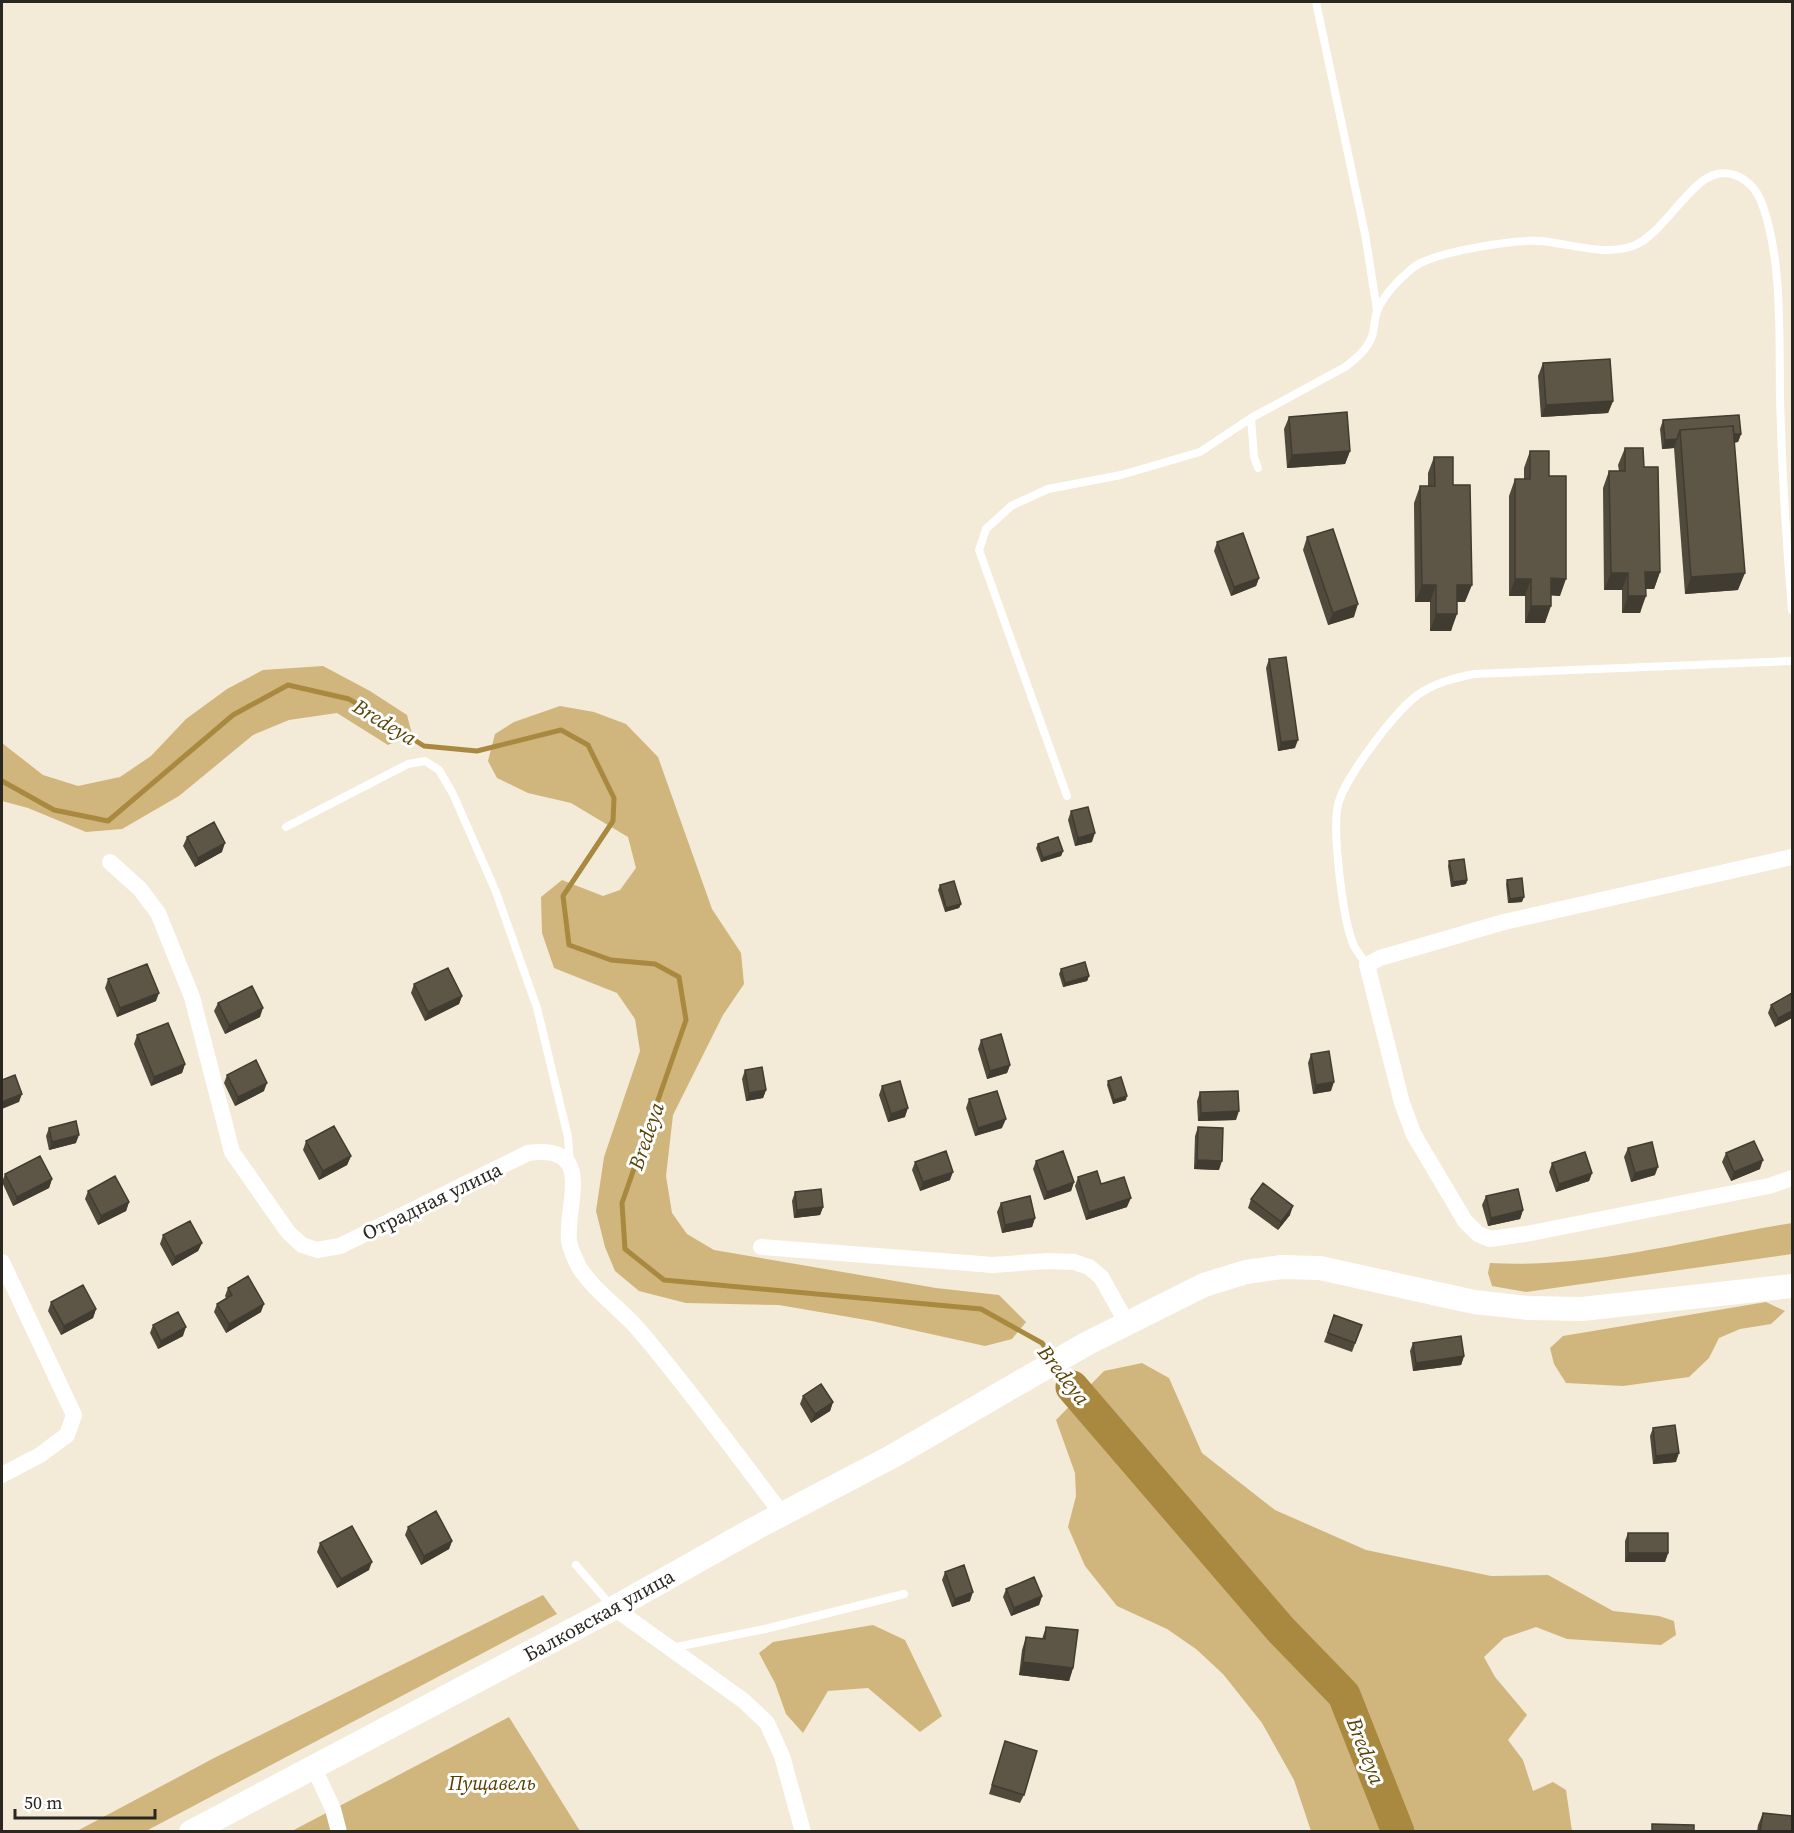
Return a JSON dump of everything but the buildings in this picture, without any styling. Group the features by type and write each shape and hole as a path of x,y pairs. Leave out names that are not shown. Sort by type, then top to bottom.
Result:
{"main road":[{"name":"Балковская улица","path":"190,1832 614,1608 1004,1393 1086,1344 1204,1285 1246,1272 1282,1267 1320,1268 1474,1302 1528,1308 1582,1309 1792,1286"}],"street":[{"path":"1792,857 1504,922 1380,958 1367,965 1402,1103 1414,1135 1465,1221 1478,1234 1490,1239 1526,1234 1769,1186 1792,1178"},
{"name":"Отрадная улица","path":"110,862 140,890 158,913 192,997 225,1136 232,1152 288,1232 302,1245 317,1250 340,1246 528,1153 546,1151 558,1154 570,1167"},
{"path":"570,1167 576,1188 569,1242 579,1266 599,1293 637,1327 782,1514"},
{"path":"761,1247 993,1265 1047,1261 1074,1262 1089,1267 1101,1277 1127,1323"},
{"path":"2,1262 74,1415 67,1436 40,1455 2,1475"},
{"path":"614,1608 744,1701 767,1723 782,1756 804,1832"},
{"path":"314,1766 333,1809 339,1832"}],"lane":[{"path":"1067,796 979,550 986,529 1011,506 1048,489 1120,475 1200,452 1251,417 1345,367 1359,357 1372,338 1377,311 1365,234 1316,2"},
{"path":"1377,311 1390,289 1416,265 1441,255 1538,241 1622,249 1648,236 1705,179 1718,174 1738,175 1749,184 1760,200 1770,240 1777,299 1783,497 1792,610"},
{"path":"1251,417 1254,457 1258,468"},
{"path":"1367,965 1354,946 1348,927 1336,833 1338,804 1347,784 1397,713 1420,692 1445,681 1474,675 1792,661"},
{"path":"286,827 408,764 425,761 439,770 475,841 496,892 537,1008 568,1137 570,1167"},
{"path":"576,1564 614,1608"},
{"path":"670,1648 765,1629 904,1594"}],"green space":[{"path":"323,666 370,691 407,715 412,734 388,745 337,713 289,720 253,735 179,796 122,829 86,832 28,808 2,801 2,743 43,775 78,786 120,777 151,756 186,719 227,689 263,670"},
{"path":"560,706 594,712 626,724 658,757 712,909 741,953 744,984 723,1015 673,1115 666,1176 672,1213 687,1234 714,1250 936,1288 999,1295 1026,1322 1012,1339 985,1346 872,1321 779,1305 686,1303 639,1291 615,1271 605,1247 596,1211 604,1157 640,1051 635,1019 617,993 554,968 542,933 541,897 562,880 603,896 620,890 636,868 628,837 571,803 528,793 497,778 488,761 495,734 514,722"},
{"path":"1792,1223 1792,1254 1526,1292 1492,1286 1488,1273 1490,1263 1566,1262 1604,1257"},
{"path":"1766,1302 1785,1311 1771,1324 1740,1329 1719,1338 1709,1358 1689,1377 1623,1386 1566,1383 1554,1364 1550,1348 1563,1336"},
{"path":"1142,1363 1169,1378 1202,1453 1275,1510 1366,1550 1491,1576 1548,1575 1613,1611 1659,1616 1674,1621 1676,1635 1661,1645 1567,1639 1536,1627 1504,1638 1484,1657 1495,1677 1527,1715 1508,1740 1523,1760 1533,1791 1553,1782 1566,1790 1572,1831 1311,1831 1294,1780 1262,1723 1223,1674 1196,1649 1167,1629 1117,1606 1085,1566 1068,1527 1076,1496 1075,1473 1056,1420 1104,1371"},
{"path":"543,1595 557,1614 146,1831 77,1831 216,1757"},
{"path":"873,1625 905,1640 942,1716 920,1732 868,1688 828,1691 803,1733 786,1714 775,1683 759,1653 773,1642"},
{"name":"Пущавель","path":"509,1717 580,1831 290,1832"}],"waterway":[{"name":"Bredeya","path":"2,781 54,810 108,821 233,715 288,685 349,699 424,746 477,751 561,730 588,745 614,798 613,821 563,896 569,945 611,960 655,964 679,977 686,1020 622,1203 625,1249 664,1280 981,1309 1042,1343 1051,1356"},
{"name":"Bredeya","path":"1058,1367 1072,1387"},
{"name":"Bredeya","path":"1072,1387 1281,1630 1344,1695 1398,1832"}]}
